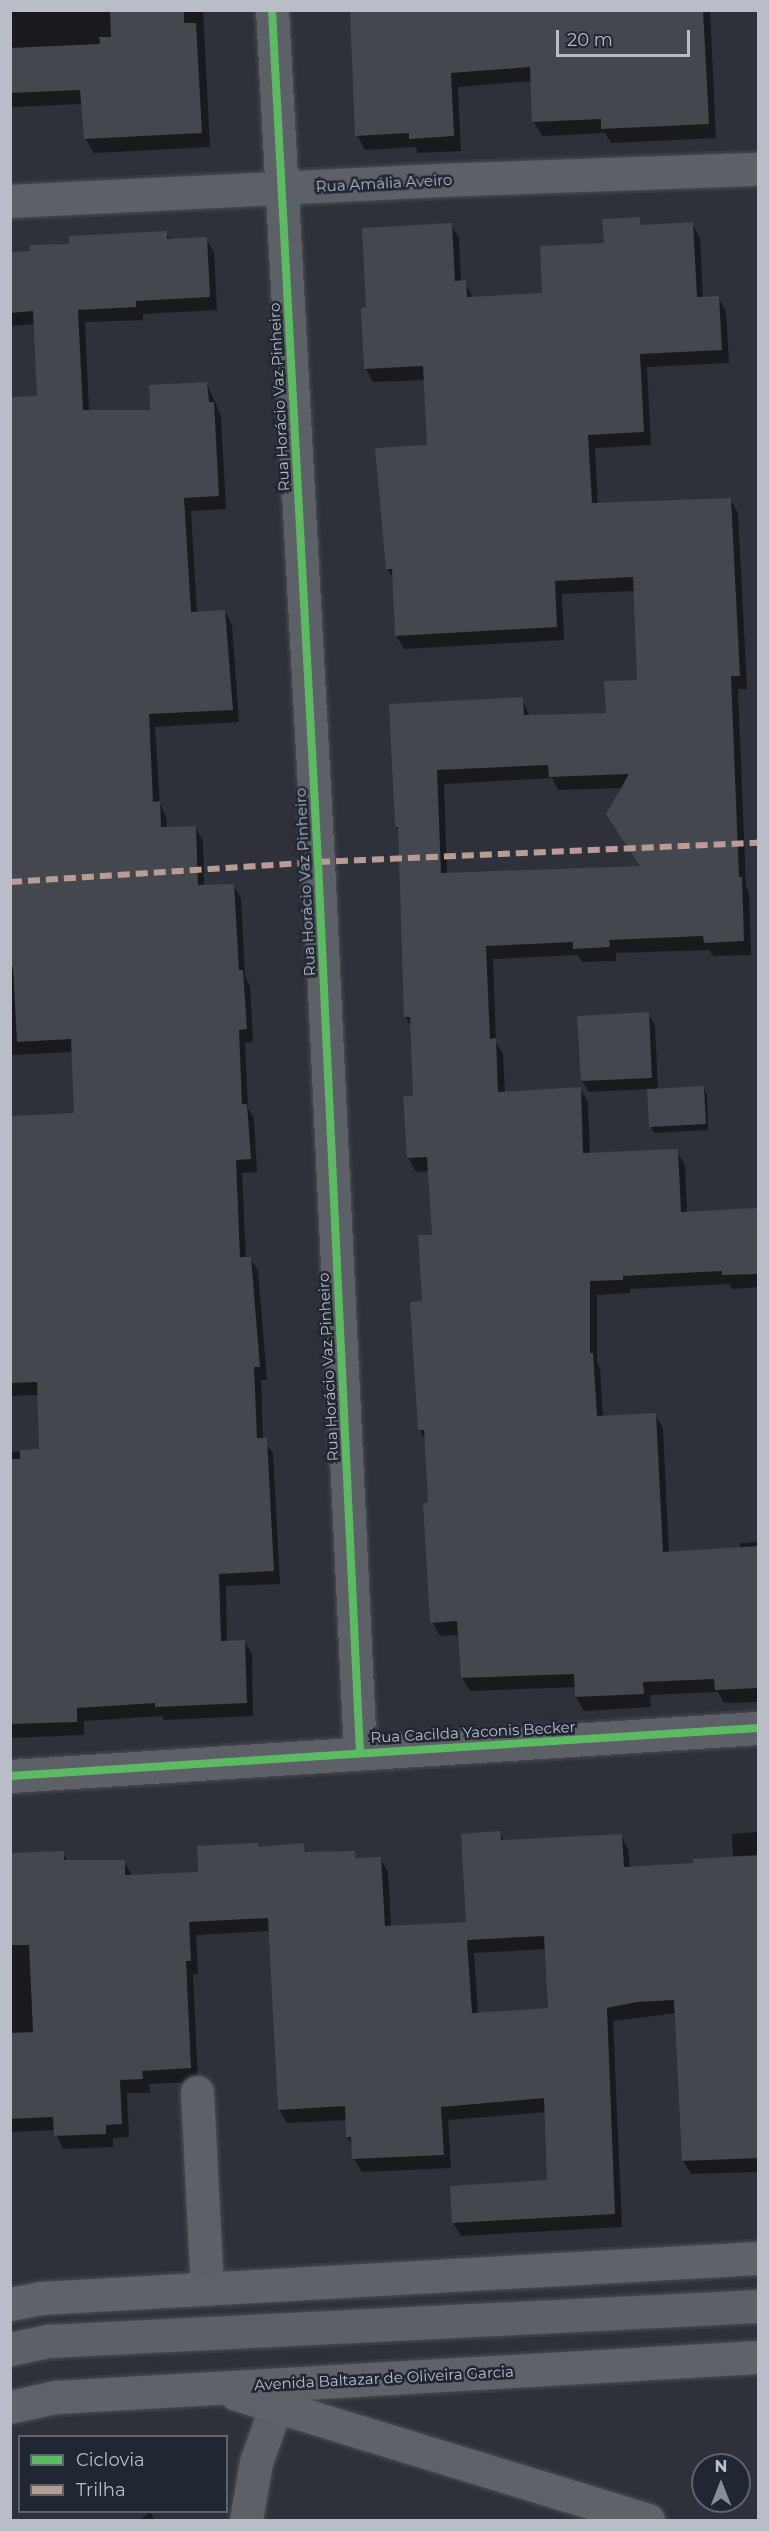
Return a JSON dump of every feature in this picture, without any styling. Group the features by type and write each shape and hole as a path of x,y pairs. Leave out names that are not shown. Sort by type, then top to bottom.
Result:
{"main road":[{"path":"10,2304 40,2298 759,2258"},
{"name":"Avenida Baltazar de Oliveira Garcia","path":"10,2407 56,2397 759,2357"},
{"path":"214,2387 648,2520"}],"street":[{"name":"Rua Horácio Vaz Pinheiro","path":"272,10 319,874 360,1752"},
{"name":"Rua Amália Aveiro","path":"10,201 759,169"},
{"name":"Rua Cacilda Yaconis Becker","path":"10,1776 759,1728"},
{"path":"197,2092 207,2289"},
{"path":"10,2349 47,2341 759,2306"},
{"path":"246,2520 256,2462 276,2406"}],"building":[{"path":"110,10 184,10 184,23 196,23 202,133 84,139 80,90 10,93 10,48 100,44 99,37 111,37"},
{"path":"350,10 703,10 709,124 601,129 601,119 532,122 530,67 451,73 454,136 409,139 409,133 355,136"},
{"path":"640,217 641,225 693,222 697,297 719,296 722,350 640,354 644,432 588,435 592,503 731,498 740,676 731,676 739,877 742,877 744,941 704,943 703,936 609,940 610,947 573,949 573,942 486,946 490,1039 496,1038 498,1092 581,1087 583,1153 678,1149 681,1212 757,1208 759,1274 722,1275 722,1271 623,1276 623,1280 590,1281 590,1353 593,1353 597,1416 656,1413 663,1552 759,1546 759,1688 715,1690 714,1679 643,1682 644,1694 575,1697 574,1674 461,1678 457,1621 430,1623 423,1503 428,1503 424,1430 418,1430 410,1302 422,1301 418,1235 432,1235 427,1157 407,1158 403,1096 413,1096 410,1017 404,1017 398,827 395,827 389,704 523,697 524,715 606,713 604,681 637,680 633,577 555,581 557,627 395,636 392,569 386,569 375,448 427,445 423,366 364,369 361,308 366,307 362,228 452,223 455,281 466,280 467,297 542,293 540,246 604,243 602,219","holes":["548,765 549,777 629,774 606,814 640,866 441,873 437,770"]},
{"path":"167,231 167,239 207,237 210,297 136,301 136,307 78,310 83,410 150,410 149,385 207,382 209,402 214,402 219,496 184,498 191,612 225,610 233,710 149,714 153,802 160,801 161,827 196,826 198,885 234,884 239,970 243,970 247,1029 239,1030 242,1104 247,1104 251,1159 236,1160 240,1257 251,1257 260,1367 254,1367 257,1438 267,1438 274,1571 219,1574 221,1641 245,1640 247,1703 155,1707 155,1703 77,1708 77,1722 10,1724 10,1459 20,1459 20,1450 39,1449 37,1382 10,1383 10,1116 74,1113 71,1039 17,1042 13,967 10,967 10,397 37,396 33,311 10,313 10,252 30,251 30,245 69,244 69,236"},
{"path":"649,1012 652,1078 581,1081 577,1016"},
{"path":"704,1086 706,1124 649,1127 647,1089"},
{"path":"500,1831 501,1840 622,1834 624,1867 693,1863 693,1859 759,1855 759,2158 682,2161 674,2000 637,2002 607,2008 615,2214 452,2223 450,2186 547,2180 544,2098 441,2107 444,2155 352,2159 351,2137 346,2137 345,2106 278,2110 268,1918 189,1922 191,1961 186,1961 191,2068 142,2071 143,2079 120,2080 122,2124 106,2125 106,2134 54,2136 53,2117 10,2119 10,2033 33,2032 29,1945 10,1945 10,1853 64,1851 64,1860 125,1860 125,1875 198,1872 197,1846 258,1843 258,1847 304,1843 305,1852 355,1851 356,1858 381,1857 385,1926 466,1922 461,1834","holes":["544,1936 548,2008 472,2013 467,1940"]}],"marked path":[{"path":"10,882 318,862 758,843"}],"cycle path":[{"path":"272,10 318,862 360,1752"},
{"path":"10,1776 758,1728"}]}
